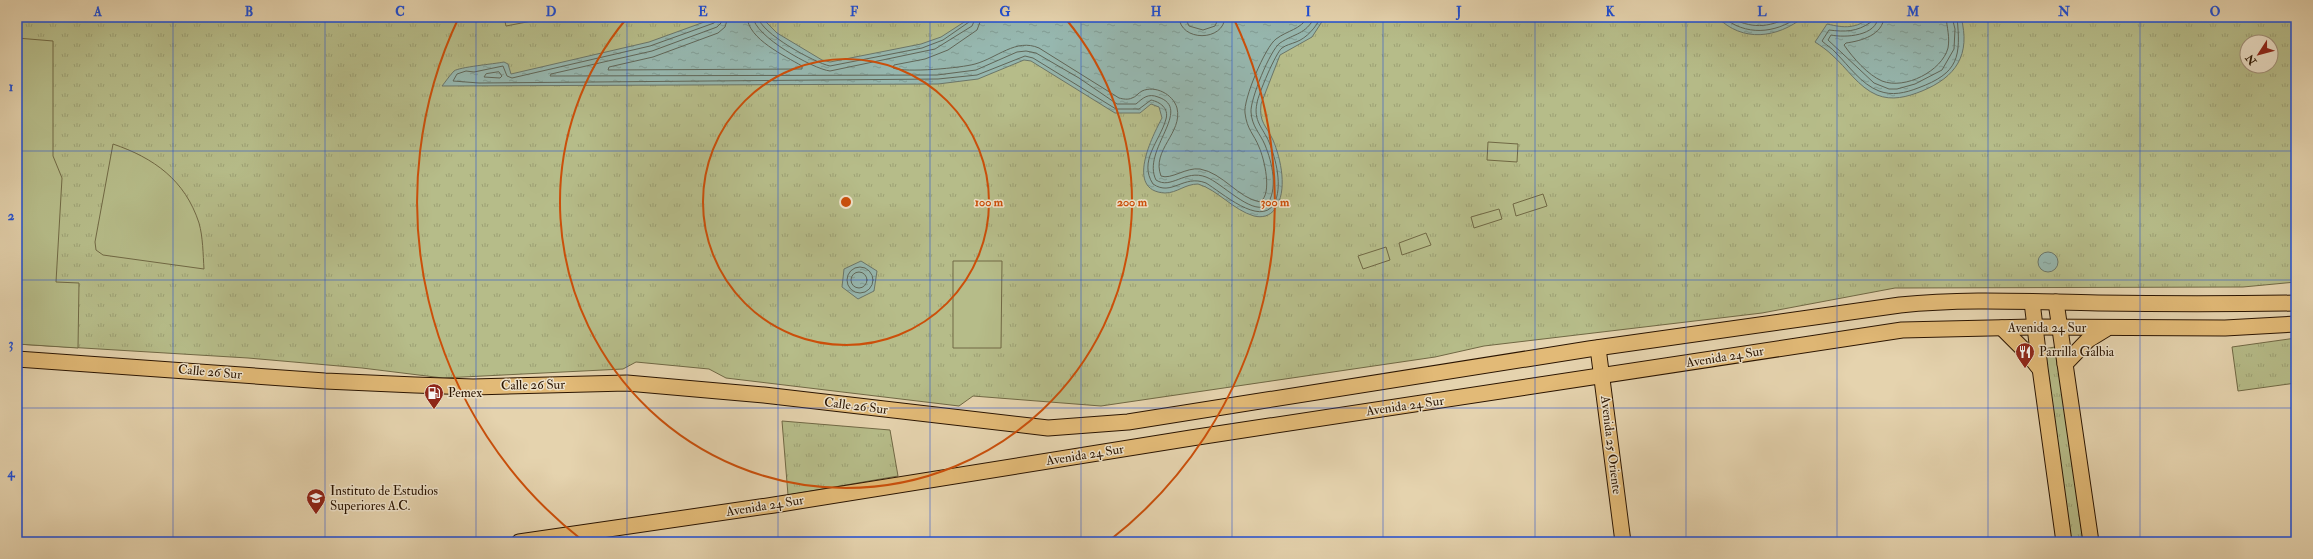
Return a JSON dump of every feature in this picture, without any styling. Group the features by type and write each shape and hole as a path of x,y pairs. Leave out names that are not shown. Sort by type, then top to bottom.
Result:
{"main road":[{"name":"Avenida 24 Sur","path":"1048,428 1128,422 1598,348 1923,302 2158,304 2296,303"},
{"path":"2032,302 2064,542"},
{"path":"2056,302 2058,328 2065,364 2091,542"},
{"name":"Avenida 24 Sur","path":"519,542 774,505 1191,438 1902,330 2035,327 2106,329 2225,328 2296,324"},
{"path":"2002,328 2027,352 2040,368"},
{"path":"2065,364 2088,340 2106,329"},
{"name":"Avenida 25 Oriente","path":"1598,348 1623,542"},
{"name":"Calle 26 Sur","path":"17,359 325,381 436,386 473,387 627,383 764,395 1048,428"}],"green space":[{"path":"17,17 2296,17 2296,282 2243,287 1895,288 1762,313 1484,346 1435,357 1101,406 973,396 959,406 726,378 709,369 636,362 623,369 443,378 362,368 248,358 17,344"},
{"path":"504,17 553,17 506,26"},
{"path":"17,38 53,41 53,156 62,178 56,282 79,283 78,348 17,344"},
{"path":"1488,142 1518,144 1517,162 1487,160"},
{"path":"113,144 142,156 155,164 176,183 185,194 199,223 204,269 103,255 96,250 95,242"},
{"path":"1543,194 1547,206 1516,216 1513,204"},
{"path":"1499,209 1502,219 1474,228 1471,217"},
{"path":"1426,233 1431,245 1402,255 1399,243"},
{"path":"1386,247 1390,260 1363,269 1358,256"},
{"path":"953,261 1002,261 1001,348 953,348"},
{"path":"2296,338 2296,383 2238,391 2232,347"},
{"path":"2060,346 2086,542 2070,542 2044,349"},
{"path":"782,421 890,430 898,476 788,495"}],"water":[{"path":"718,17 761,17 777,33 822,60 830,62 921,44 941,37 972,17 1190,17 1203,21 1212,17 1325,17 1312,37 1280,55 1261,104 1262,120 1273,140 1279,156 1282,175 1279,202 1271,213 1263,217 1246,213 1212,191 1198,184 1189,185 1169,193 1153,190 1146,183 1144,173 1148,149 1162,118 1159,107 1151,104 1140,113 1115,113 1031,61 1024,60 978,79 938,84 442,86 454,71 463,68 504,62 508,64 511,74 649,42"},
{"path":"1717,17 1804,17 1783,30 1760,35 1738,31"},
{"path":"1870,17 1961,17 1964,31 1964,43 1958,63 1944,79 1911,95 1900,98 1888,98 1870,92 1858,82 1830,53 1815,42 1827,24 1845,27 1855,26"},
{"path":"2044,252 2052,252 2058,258 2058,266 2052,272 2044,272 2038,266 2038,258"},
{"path":"861,261 877,271 874,291 858,299 842,287 844,269"}],"place":[{"name":"Parrilla Galbia","path":"2025,369"},
{"name":"Pemex","path":"434,410"},
{"name":"Instituto de Estudios Superiores A.C.","path":"316,515"}]}
